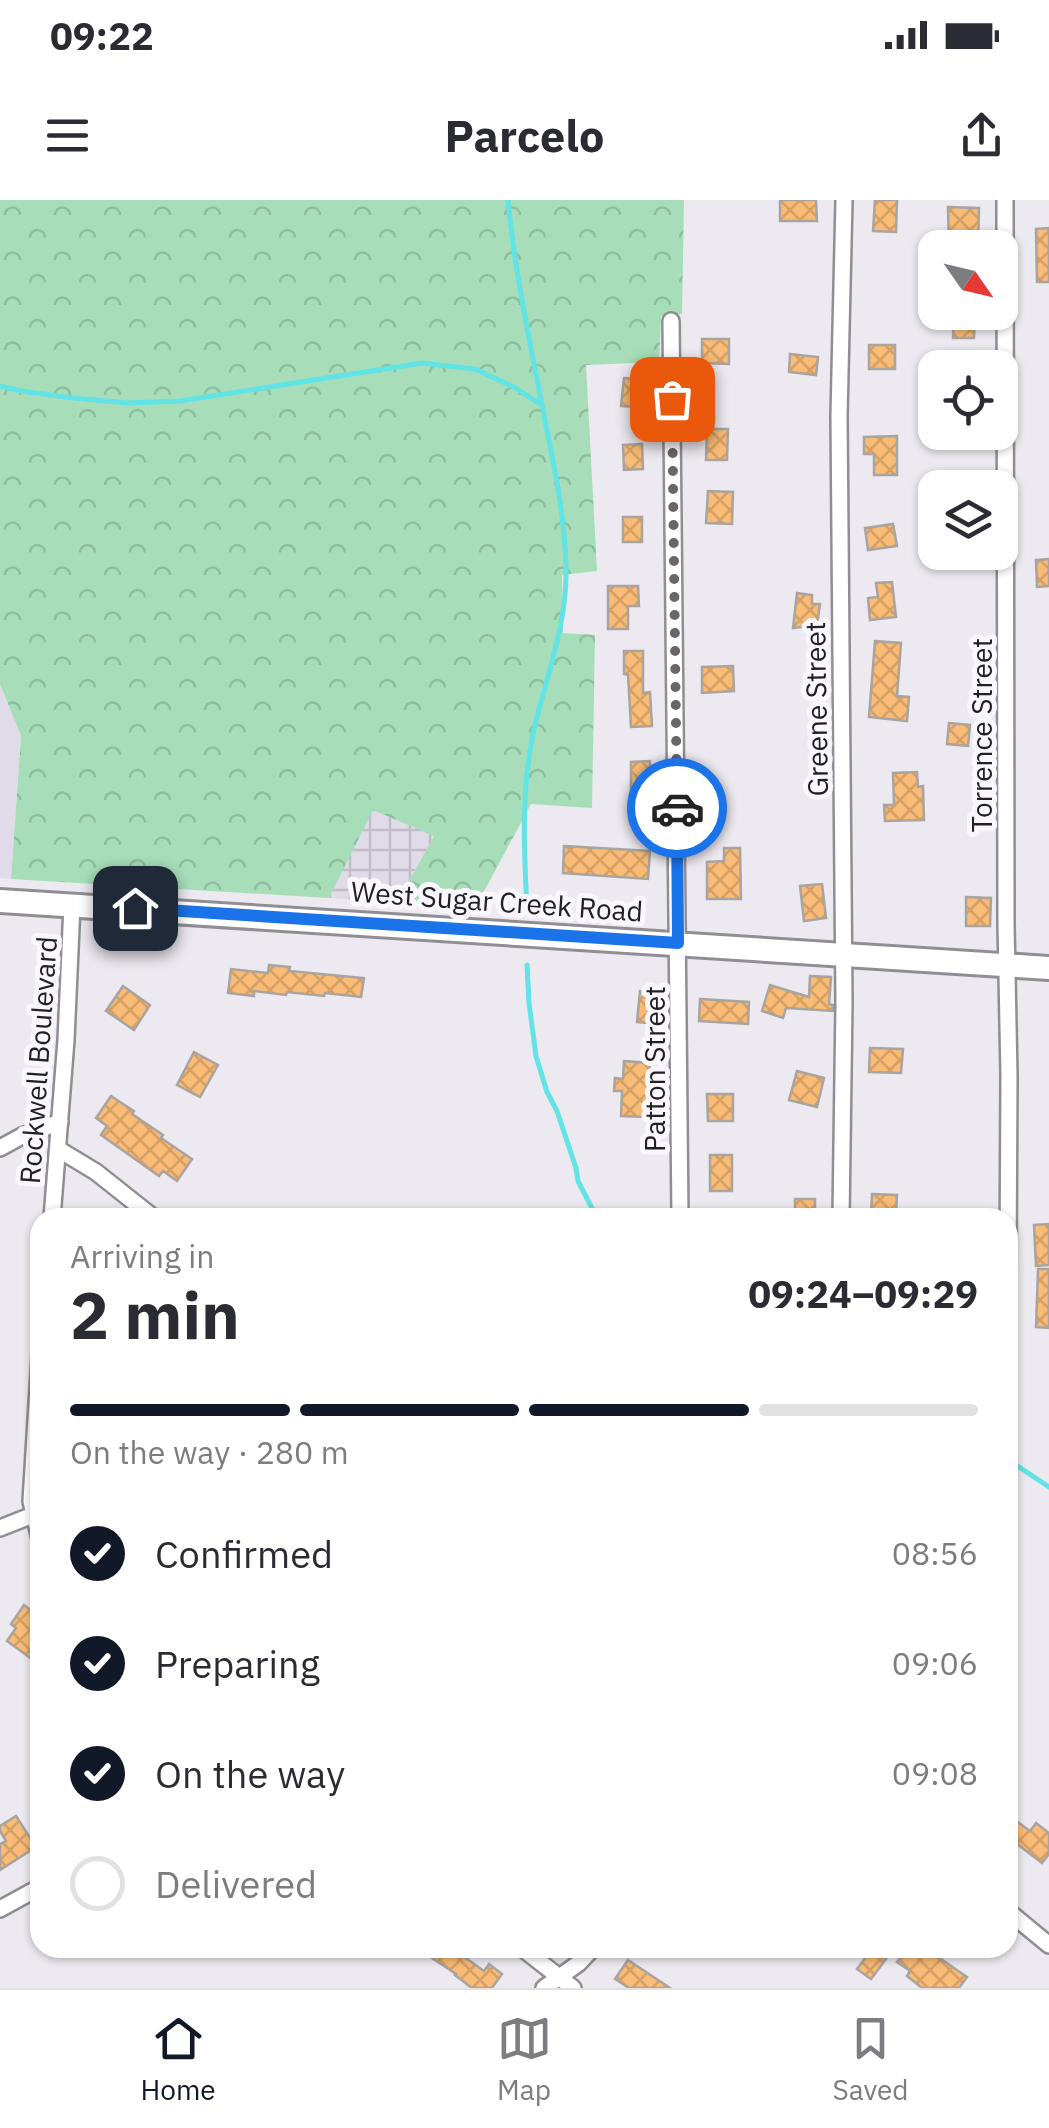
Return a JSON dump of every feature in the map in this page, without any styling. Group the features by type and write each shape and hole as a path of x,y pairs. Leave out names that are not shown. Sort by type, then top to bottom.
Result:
{"main road":[{"name":"West Sugar Creek Road","path":"0,900 1049,968"}],"street":[{"name":"Greene Street","path":"841,1208 844,954 839,487 844,200"},
{"name":"Torrence Street","path":"1005,200 1008,1208"},
{"name":"Patton Street","path":"671,321 680,1208"},
{"name":"Rockwell Boulevard","path":"53,1208 72,905"},
{"path":"0,1148 60,1122"},
{"path":"58,1149 96,1172 141,1208"},
{"path":"0,1528 30,1516"},
{"path":"0,1909 30,1892"},
{"path":"1018,1919 1049,1944"},
{"path":"535,1958 573,1988"},
{"path":"544,1988 584,1958"}],"shaded area":[{"path":"0,684 21,736 11,879 0,878"},
{"path":"379,794 455,799 397,903 329,898"}],"green space":[{"path":"0,200 684,200 682,314 661,316 659,362 586,365 597,571 562,575 563,633 595,635 592,808 531,804 475,908 397,903 434,836 373,810 329,898 11,879 21,736 0,684"}],"building":[{"path":"780,200 816,200 817,221 780,221"},
{"path":"875,200 897,200 896,232 873,231"},
{"path":"948,207 979,208 978,230 949,230"},
{"path":"1049,228 1049,282 1037,282 1036,229"},
{"path":"953,330 974,330 974,338 953,338"},
{"path":"702,339 729,339 729,364 702,363"},
{"path":"869,345 895,345 895,369 869,369"},
{"path":"790,354 818,357 816,375 789,372"},
{"path":"624,378 643,380 640,407 621,406"},
{"path":"707,429 728,429 727,460 706,460"},
{"path":"897,436 897,475 874,475 874,454 864,454 864,437"},
{"path":"642,444 643,469 624,470 623,445"},
{"path":"708,491 733,492 732,524 706,523"},
{"path":"623,517 642,517 642,542 623,542"},
{"path":"893,524 897,546 868,550 865,528"},
{"path":"1049,559 1049,586 1037,587 1036,560"},
{"path":"892,582 896,617 870,620 868,598 878,597 876,583"},
{"path":"608,586 638,586 639,606 628,606 628,629 608,629"},
{"path":"797,593 812,595 812,604 820,604 817,625 793,628"},
{"path":"875,641 901,643 897,696 909,697 907,721 869,717"},
{"path":"624,651 643,651 643,693 650,692 652,726 631,727"},
{"path":"733,666 734,691 702,693 702,667"},
{"path":"949,723 970,725 968,746 947,744"},
{"path":"650,761 650,792 631,793 631,762"},
{"path":"917,772 918,787 923,786 924,820 885,821 884,805 894,805 893,773"},
{"path":"564,846 650,851 648,879 563,873"},
{"path":"724,848 740,848 741,899 707,899 707,862 724,861"},
{"path":"822,884 826,918 804,921 800,886"},
{"path":"966,897 991,898 990,926 966,926"},
{"path":"269,965 290,967 289,971 364,978 361,997 228,993 231,969 268,973"},
{"path":"810,976 831,977 829,1004 833,1011 786,1008 783,1018 762,1011 770,985 809,997"},
{"path":"123,986 150,1005 134,1030 106,1011"},
{"path":"640,991 663,993 660,1024 637,1022"},
{"path":"700,999 749,1002 748,1024 699,1021"},
{"path":"870,1048 903,1049 901,1073 869,1072"},
{"path":"194,1052 218,1065 200,1097 177,1085"},
{"path":"624,1061 650,1063 646,1117 621,1116 622,1091 614,1091 615,1078 623,1079"},
{"path":"797,1071 824,1078 817,1107 789,1100"},
{"path":"707,1094 733,1094 733,1121 708,1121"},
{"path":"111,1096 192,1159 177,1181 163,1171 159,1176 101,1135 107,1126 96,1118"},
{"path":"710,1155 732,1155 732,1191 710,1191"},
{"path":"872,1194 897,1195 896,1208 871,1208"},
{"path":"795,1199 815,1199 815,1208 795,1208"},
{"path":"1049,1224 1049,1265 1036,1266 1034,1225"},
{"path":"1038,1269 1049,1269 1049,1328 1036,1327"},
{"path":"24,1605 30,1610 30,1658 7,1641 16,1628 11,1624"},
{"path":"16,1816 30,1838 30,1851 0,1870 0,1844 6,1841 0,1826"},
{"path":"1018,1822 1030,1831 1036,1823 1049,1833 1049,1854 1042,1863 1018,1845"},
{"path":"432,1958 466,1958 484,1971 489,1964 502,1974 492,1988 472,1988"},
{"path":"865,1958 886,1959 871,1979 857,1969"},
{"path":"900,1958 939,1958 967,1977 959,1988 922,1988 907,1976 910,1971 897,1962"},
{"path":"628,1960 670,1988 629,1988 615,1979"}],"waterway":[{"path":"508,200 519,285 559,497 566,569 559,632 533,734 527,777 527,909"},
{"path":"0,386 128,403 180,401 422,363 475,369 543,406"},
{"path":"527,965 536,1056 578,1181 592,1208"},
{"path":"1018,1466 1049,1487"}],"way so far":[{"path":"672,399 677,808"}],"route":[{"path":"135,908 678,943 677,808"}]}
